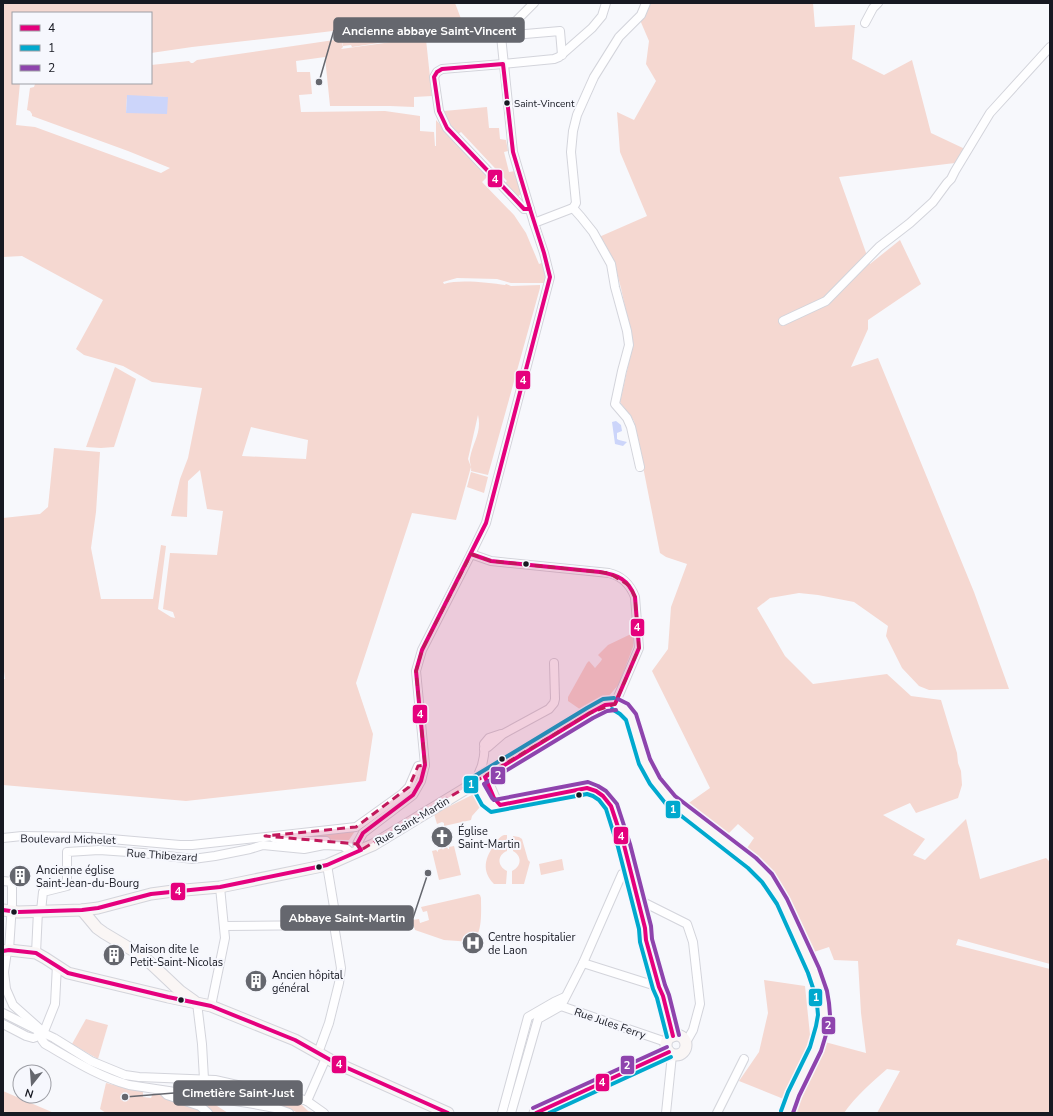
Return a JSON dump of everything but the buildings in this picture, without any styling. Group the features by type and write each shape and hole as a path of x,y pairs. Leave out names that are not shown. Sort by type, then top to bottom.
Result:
{"street":[{"path":"501,32 516,21 534,3"},
{"path":"530,210 524,209 447,128 440,111 434,77 437,72 442,69 554,59 559,57 592,28 602,16 606,3"},
{"path":"534,223 573,208 576,203 571,152 573,131 577,115 594,77 619,37 641,15 646,3"},
{"path":"865,23 873,8 878,3"},
{"path":"501,32 560,30 562,54"},
{"path":"357,850 363,833 413,795 421,782 425,765 416,671 422,650 486,523 549,285 549,270 513,152 501,32"},
{"path":"784,321 826,301 879,247 910,223 933,202 947,183 952,179 990,113 1050,47"},
{"path":"573,208 593,232 611,264 629,345 615,404 627,418 631,426 640,468"},
{"path":"471,554 491,561 616,574 630,586 635,597 639,648 615,704 624,709 631,717 644,761 655,781 671,800 702,826 752,863 767,878 782,901 818,977 823,999 823,1019 819,1039 787,1113"},
{"path":"482,779 484,744 489,738 503,734 549,709 554,703 554,663"},
{"name":"Rue Saint-Martin","path":"7,911 82,910 98,908 151,894 220,887 327,865 379,841 590,713 605,705 615,704"},
{"name":"Boulevard Michelet","path":"3,838 15,838 22,836 88,837 192,845 356,827 402,794 409,787 418,766 425,765"},
{"path":"482,765 477,776 482,779 500,805 587,788 596,790 611,806 624,845 637,899 646,928 646,940 659,987 663,996 670,1046 666,1113"},
{"name":"Boulevard Michelet","path":"265,836 286,840 323,841 357,850"},
{"name":"Rue Thibezard","path":"43,911 43,892 66,886 67,852 99,850 143,853 193,859 215,856 263,845 304,849 324,845 343,846 357,850"},
{"path":"307,1101 322,1056 339,983 341,968 334,926 334,907 327,865"},
{"path":"511,1113 538,1019 565,997 584,963 622,874 630,871"},
{"path":"3,880 12,882 7,911 4,972 6,989 13,1005 42,1030 91,1061 125,1075 139,1077 204,1079 225,1082 307,1101 324,1113"},
{"path":"211,1006 225,938 220,887"},
{"path":"637,899 687,924 693,942 700,1004 693,1030 682,1053 676,1055 670,1046"},
{"path":"82,910 94,925 104,933 144,957 180,991 197,1003 202,1044 204,1079"},
{"path":"36,953 43,911"},
{"path":"224,926 334,926"},
{"path":"6,950 36,953 68,973 211,1006 295,1040 322,1056 448,1113"},
{"path":"584,963 659,987"},
{"path":"3,1024 30,1037 36,1037 42,1030 56,1004 57,966"},
{"path":"502,1113 528,1017 557,1004"},
{"name":"Rue Jules Ferry","path":"557,1004 670,1046"},
{"path":"3,1013 42,1030"},
{"path":"42,1030 42,1040 45,1044 100,1075 129,1085 248,1103 275,1108 289,1113"},
{"path":"536,1113 670,1046 676,1036 682,1038 685,1044"},
{"path":"717,1113 744,1059"},
{"path":"514,1066 524,1068"},
{"path":"162,1090 167,1095 200,1106 208,1113"}],"highlighted area":[{"path":"471,554 491,561 609,573 630,586 635,597 639,648 615,704 590,713 361,850 357,844 265,836 356,827 409,787 418,766 425,765 416,671 422,650"}],"shaded area":[{"path":"3,3 455,3 463,24 409,22 152,53 152,12 12,12 12,84 20,84 16,125 35,127 161,173 170,168 32,116 30,111 27,110 30,88 34,87 35,84 152,84 152,65 189,61 193,63 197,60 341,39 343,47 341,49 413,39 412,32 425,30 432,96 414,97 414,107 330,106 325,57 296,61 297,72 310,72 312,94 299,95 301,112 385,111 420,116 420,131 434,132 435,146 436,120 488,176 482,182 514,215 526,233 539,264 544,262 547,283 511,283 497,279 457,278 443,282 444,284 458,282 483,282 506,284 511,286 540,285 540,288 488,475 471,471 471,467 456,520 412,513 356,683 373,734 366,781 186,801 3,785 3,679 5,679 3,664 3,518 40,514 48,507 54,448 100,452 96,512 91,548 101,599 153,599 161,545 166,546 158,609 175,618 173,612 163,609 170,553 217,555 223,511 207,509 200,470 188,481 187,517 171,516 180,479 188,458 202,388 152,382 123,366 84,355 76,349 103,300 22,256 3,257","holes":["127,96 168,97 126,113","478,415 479,427 471,452 471,466 468,459","251,427 308,440 306,459 242,456"]},
{"path":"650,3 813,3 815,27 855,25 852,59 884,75 912,60 931,133 965,149 955,163 839,177 870,264 900,240 921,284 868,320 868,329 851,367 878,358 974,592 1009,689 929,690 919,686 902,668 886,636 888,626 854,602 799,593 770,598 757,608 785,656 813,684 887,674 911,696 941,700 961,771 962,785 958,798 916,813 910,803 883,815 925,839 913,855 925,860 966,819 980,879 1046,858 1050,862 1050,964 958,939 956,945 1050,969 1050,1113 877,1113 900,1071 887,1069 859,1095 844,1113 794,1113 796,1104 739,1081 759,1052 768,1013 764,980 805,986 810,1035 825,1042 866,1053 861,1013 858,961 834,960 829,947 814,952 787,896 770,873 745,851 754,838 738,824 725,837 683,807 710,788 652,671 668,649 671,607 687,564 666,557 660,553 634,421 620,402 633,344 614,262 599,237 647,216 620,152 617,112 634,120 656,81 646,64 649,41 640,20"},
{"path":"411,31 412,38 352,47 351,45 343,46 341,38 379,33"},
{"path":"487,107 489,128 499,128 500,139 506,140 508,151 504,152 509,172 515,171 521,193 519,196 517,196 504,184 507,181 461,132 457,135 444,111"},
{"path":"115,367 136,379 114,447 86,447"},
{"path":"471,472 488,477 484,493 467,487"},
{"path":"631,634 634,639 633,647 619,684 608,697 584,712 568,701 568,697 587,663 589,661 595,668 602,659 598,655 608,645"},
{"path":"474,794 480,807 472,816 471,820 444,826 444,823 442,822 437,824 434,814"},
{"path":"355,831 349,840 284,839"},
{"path":"504,835 507,835 507,851 501,855 500,864 507,871 506,884 494,884 487,874 487,859 498,840"},
{"path":"513,836 522,839 528,860 530,862 524,884 512,884 512,871 518,866 520,861 516,853 513,851"},
{"path":"454,846 461,875 439,880 432,851 436,850 438,852 438,850 442,848 443,850 447,847 449,849 449,847"},
{"path":"562,859 564,870 541,875 539,864"},
{"path":"478,894 481,898 481,922 478,934 472,942 444,940 415,930 412,920 419,919 420,923 429,920 427,911 423,912 421,907"},
{"path":"86,1019 108,1025 98,1059 72,1044"},
{"path":"106,1083 143,1091 143,1097 151,1098 153,1093 155,1093 201,1109 206,1113 106,1113 100,1109"},
{"path":"225,1085 244,1091 243,1094 247,1095 248,1093 251,1094 251,1096 252,1094 255,1096 259,1095 259,1097 261,1096 300,1103 308,1111 317,1113 298,1113 277,1106 242,1099 241,1094 225,1088"},
{"path":"3,1091 12,1095 12,1104 33,1104 54,1113 3,1113"},
{"path":"211,1102 228,1113 213,1113 206,1108"}],"water":[{"path":"127,95 168,97 167,114 126,113"},
{"path":"616,421 621,425 622,431 617,433 617,439 627,442 623,446 615,444 612,422"}],"transit line":[{"name":"4","path":"503,64 513,152 530,209 524,209 447,128 439,111 434,77 437,72 442,69 503,64"},
{"name":"4","path":"3,910 18,912 98,908 151,894 220,887 327,865 361,850 357,844 363,833 413,795 421,781 425,765 416,671 422,650 486,523 550,277 530,209"},
{"name":"4","path":"471,554 491,561 600,572 617,576 626,582 635,597 639,648 615,704 605,705 590,713 485,777 494,798 500,805 587,788 596,791 603,796 611,806 624,845 645,928 646,940 659,987 663,996 673,1036"},
{"name":"1","path":"614,698 603,699 587,708 473,777 470,783 482,805 491,812 587,794 599,800 606,809 618,847 639,929 640,942 667,1037"},
{"name":"2","path":"618,699 628,704 636,714 650,759 660,778 675,796 756,858 772,874 787,899 819,968 827,991 829,1003 830,1015 828,1028 821,1051 799,1096 793,1113"},
{"name":"1","path":"612,709 626,720 639,764 650,784 666,804 748,868 762,882 777,904 808,973 817,1004 818,1015 816,1026 810,1047 788,1092 781,1111"},
{"name":"2","path":"616,710 607,711 593,718 484,784 494,800 588,782 606,791 617,804 630,844 651,926 652,939 669,995 679,1035"},
{"name":"4","path":"3,951 9,950 36,953 68,973 211,1006 295,1040 334,1062 448,1113"},
{"name":"2","path":"533,1108 667,1047"},
{"name":"4","path":"536,1113 669,1052"},
{"name":"1","path":"549,1113 671,1057"}],"place":[{"name":"Ancienne abbaye Saint-Vincent","path":"319,82"},
{"name":"Saint-Vincent","path":"507,103"},
{"name":"Église Saint-Martin","path":"442,837"},
{"name":"Abbaye Saint-Martin","path":"428,873"},
{"name":"Ancienne église Saint-Jean-du-Bourg","path":"20,876"},
{"name":"Centre hospitalier de Laon","path":"473,943"},
{"name":"Maison dite le Petit-Saint-Nicolas","path":"114,955"},
{"name":"Ancien hôpital général","path":"256,981"},
{"name":"Cimetière Saint-Just","path":"125,1097"}]}
